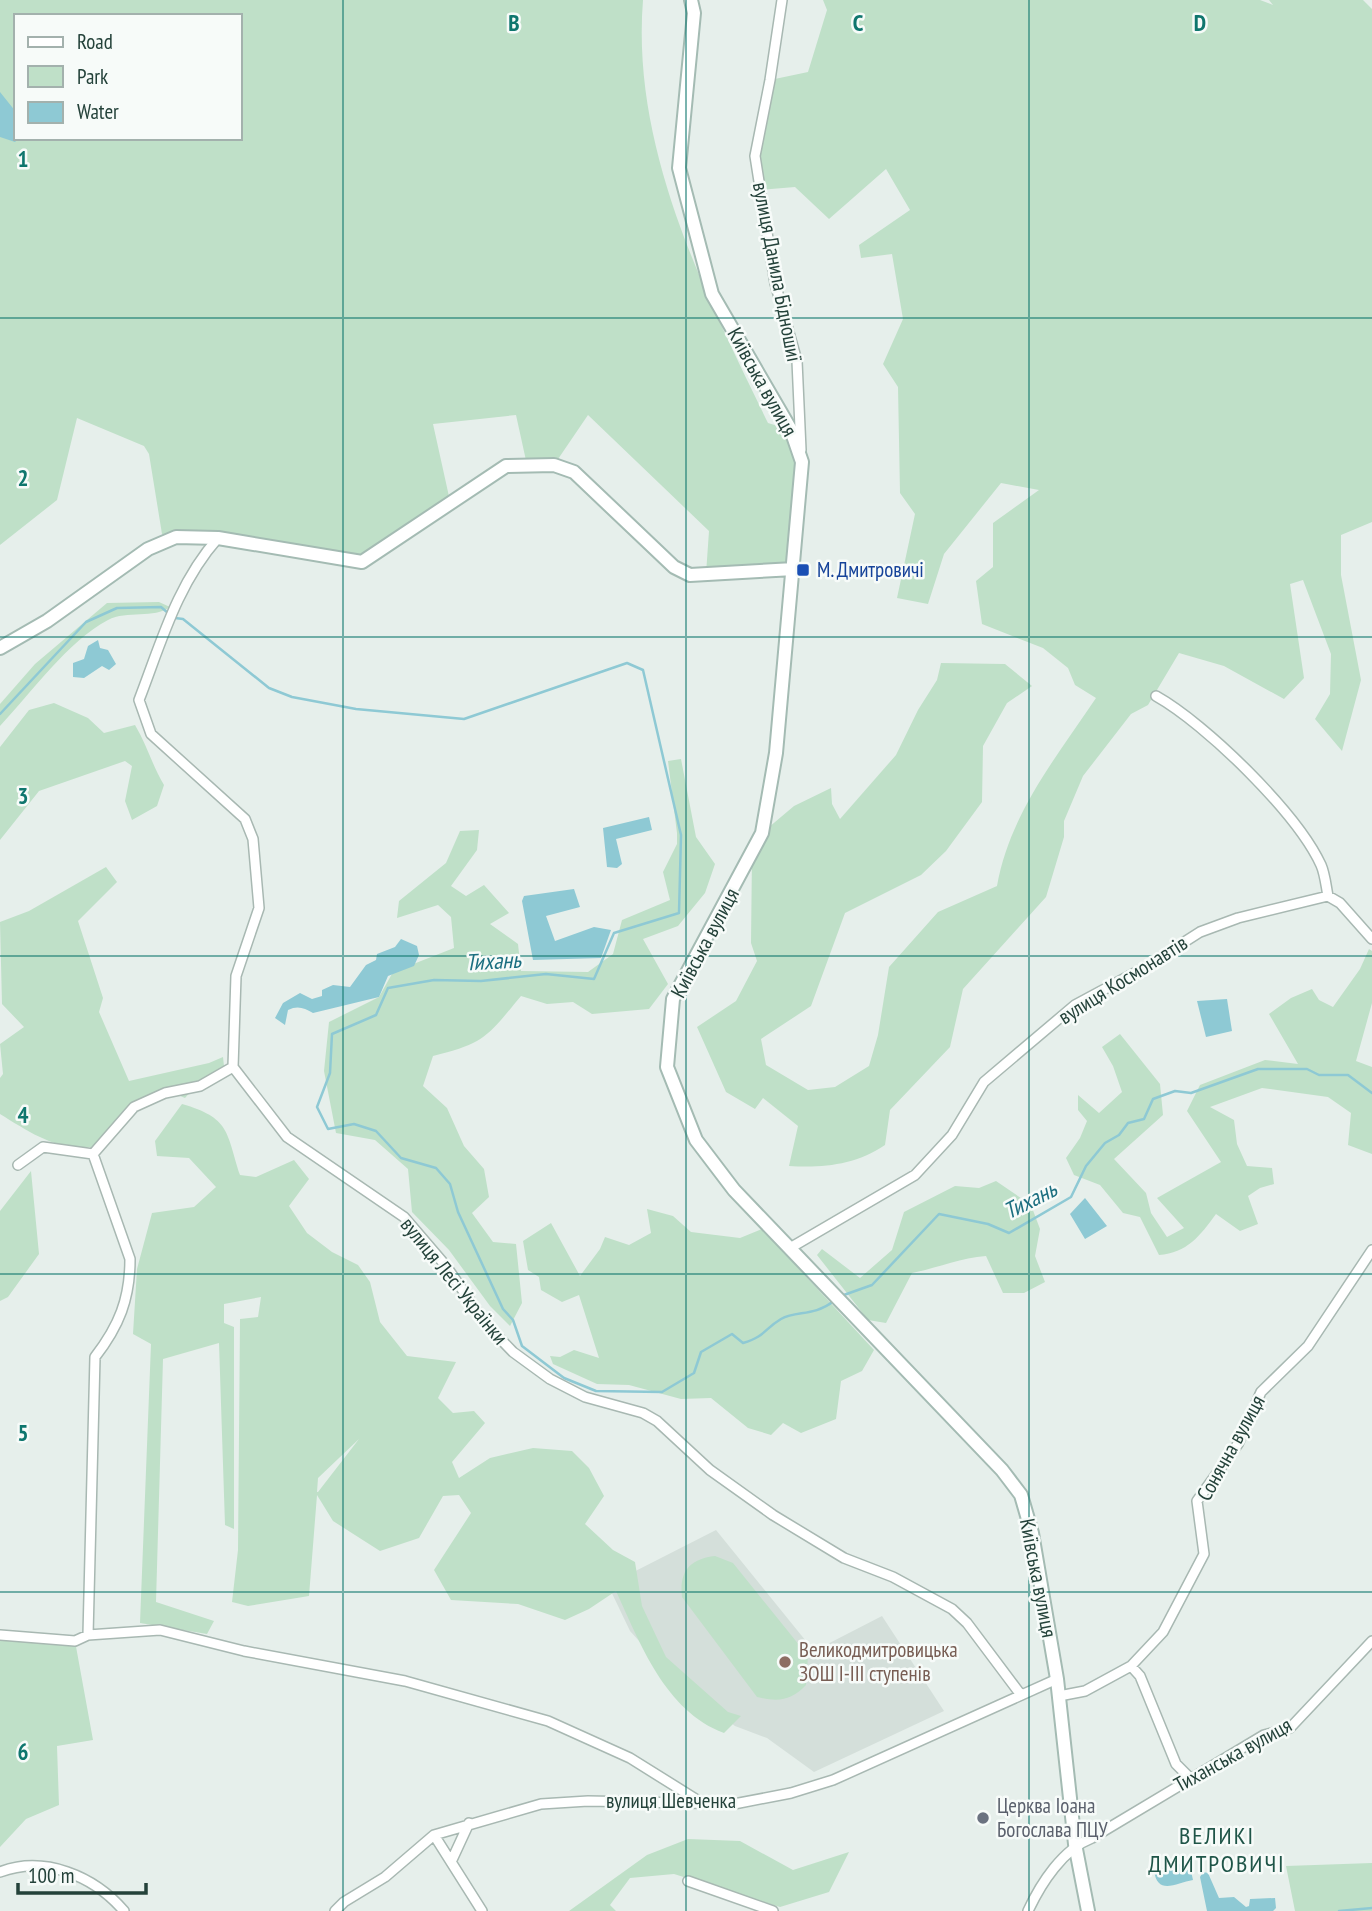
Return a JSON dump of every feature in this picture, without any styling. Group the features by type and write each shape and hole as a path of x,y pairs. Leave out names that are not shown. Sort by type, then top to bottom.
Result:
{"main road":[{"name":"Київська вулиця","path":"691,0 694,13 679,168 712,294 791,430 802,463 776,753 762,834 673,999 667,1067 696,1140 734,1190 1002,1470 1021,1495 1032,1533 1057,1679 1075,1844 1088,1911"},
{"path":"0,648 47,621 148,549 176,537 218,538 362,562 506,466 554,465 574,472 674,567 690,575 794,569"}],"street":[{"name":"вулиця Данила Бідношиї","path":"782,0 771,80 755,156 775,283 797,361 802,463"},
{"path":"93,1154 134,1107 165,1093 200,1086 233,1067 236,976 259,908 253,839 245,819 151,734 139,700 177,598 205,552 218,538"},
{"path":"1156,696 1178,708 1217,740 1289,818 1321,865 1328,897 1340,903 1372,939"},
{"name":"вулиця Космонавтів","path":"790,1248 915,1175 953,1136 984,1082 1075,1005 1142,969 1200,932 1238,918 1328,897"},
{"name":"вулиця Лесі Українки","path":"233,1067 287,1137 404,1217 446,1266 486,1324 513,1352 551,1379 585,1396 643,1413 657,1421 710,1470 774,1515 844,1558 893,1577 952,1609 967,1623 1021,1695"},
{"path":"18,1165 43,1147 93,1154"},
{"path":"88,1635 95,1357 114,1332 124,1310 130,1277 130,1259 93,1154"},
{"name":"Сонячна вулиця","path":"1059,1696 1085,1691 1131,1666 1163,1632 1204,1554 1197,1501 1238,1444 1261,1392 1308,1346 1372,1250"},
{"path":"0,1635 75,1641 88,1635 160,1630 441,1691 548,1721 630,1758 702,1803"},
{"name":"Тиханська вулиця","path":"1075,1844 1091,1838 1264,1735 1290,1728 1372,1641"},
{"path":"1131,1666 1140,1676 1176,1764 1190,1778"},
{"name":"вулиця Шевченка","path":"335,1911 344,1902 385,1877 434,1835 469,1823 541,1804 589,1801 734,1804 833,1780 1057,1679"},
{"path":"451,1862 469,1823"},
{"path":"434,1835 482,1911"},
{"path":"1028,1911 1056,1865 1075,1844"},
{"path":"0,1872 40,1864 53,1867 107,1893 124,1911"},
{"path":"688,1881 774,1911"}],"shaded area":[{"name":"Великодмитровицька ЗОШ І-ІІІ ступенів","path":"716,1530 814,1651 882,1616 944,1711 814,1772 767,1738 735,1726 669,1674 630,1631 608,1585"}],"green space":[{"path":"0,0 643,0 642,56 649,111 677,219 720,323 768,423 791,430 802,462 794,569 706,574 709,531 588,415 554,465 527,465 516,415 433,424 450,501 362,562 162,534 149,454 144,446 77,418 57,500 0,545"},
{"path":"823,0 1260,0 1273,5 1269,0 1363,0 1372,9 1372,522 1341,535 1341,575 1361,680 1342,751 1315,719 1330,694 1331,654 1303,580 1290,584 1304,678 1284,699 1224,666 1179,653 1148,705 1131,714 1083,776 1064,821 1064,837 1046,897 963,989 950,1047 890,1110 885,1145 862,1157 839,1164 789,1166 798,1126 763,1098 755,1109 726,1092 697,1027 736,1001 757,961 751,943 752,855 762,833 794,806 831,788 832,804 840,819 896,755 918,710 937,680 941,663 1005,664 1032,686 1007,703 983,746 982,802 946,851 921,875 845,913 811,1006 761,1039 766,1065 808,1090 835,1087 869,1066 878,1035 889,967 938,912 997,886 1003,859 1023,810 1096,698 1075,685 1068,668 1043,648 982,624 976,581 993,567 993,523 1039,490 1001,483 944,554 928,604 897,598 915,514 900,493 898,387 883,364 903,319 892,254 861,258 859,245 910,210 886,169 829,219 795,187 759,190 755,156 770,80 808,72 827,10"},
{"path":"159,602 170,607 156,613 115,617 93,629 64,654 0,726 0,704 35,664 107,603"},
{"path":"54,703 88,718 104,733 135,725 164,785 157,806 132,820 125,801 132,766 125,761 39,791 0,840 0,747 29,710"},
{"path":"681,759 696,837 715,864 705,893 678,926 643,939 668,984 649,1009 592,1014 573,1002 547,1004 521,996 484,1036 464,1047 433,1056 423,1086 447,1108 464,1146 484,1169 489,1197 472,1213 493,1242 516,1244 522,1303 510,1326 490,1306 449,1250 412,1212 408,1169 375,1140 336,1133 324,1071 329,1022 379,997 393,972 454,948 451,917 438,905 397,918 399,901 446,863 460,831 479,830 477,850 451,886 466,896 484,885 509,913 490,924 518,944 521,971 588,972 613,954 622,920 670,900 663,872 677,844 677,833 668,761"},
{"path":"106,867 117,882 78,921 103,998 99,1012 129,1081 209,1063 223,1057 224,1066 202,1079 185,1098 163,1089 112,1124 98,1146 71,1147 46,1140 0,1114 0,1078 3,1074 0,1044 24,1027 2,1004 0,922 29,911"},
{"path":"1369,949 1372,951 1372,1003 1356,1061 1372,1067 1372,1154 1348,1145 1351,1113 1328,1097 1262,1088 1210,1107 1234,1120 1237,1144 1247,1166 1272,1168 1274,1184 1260,1188 1248,1196 1258,1224 1240,1231 1216,1214 1192,1242 1177,1251 1159,1255 1140,1217 1123,1213 1100,1185 1074,1175 1066,1158 1080,1138 1087,1121 1078,1110 1078,1095 1099,1113 1122,1092 1113,1066 1102,1047 1120,1034 1160,1084 1163,1115 1114,1159 1146,1193 1151,1213 1167,1237 1184,1228 1157,1198 1221,1162 1187,1111 1200,1085 1265,1060 1298,1064 1269,1014 1291,998 1312,989 1319,1000 1333,1007 1360,969"},
{"path":"182,1104 209,1115 224,1128 240,1175 256,1177 294,1160 309,1179 289,1206 307,1233 332,1252 358,1265 370,1282 380,1322 407,1356 456,1362 438,1398 453,1413 474,1411 485,1423 452,1462 459,1478 490,1458 533,1448 572,1451 589,1468 604,1496 585,1524 613,1550 635,1562 642,1606 666,1657 728,1712 741,1716 724,1733 703,1723 670,1692 645,1653 616,1591 589,1609 565,1620 518,1604 451,1600 434,1570 471,1513 459,1495 443,1496 419,1538 380,1551 333,1521 317,1495 309,1596 248,1606 232,1602 238,1550 240,1319 258,1317 261,1297 224,1304 224,1323 234,1327 234,1529 225,1525 219,1343 163,1359 156,1602 214,1621 207,1634 140,1623 151,1344 133,1334 137,1269 152,1213 194,1207 216,1187 189,1158 157,1156 155,1141","holes":["359,1439 318,1492 318,1478"]},
{"path":"31,1171 39,1254 8,1297 0,1301 0,1211"},
{"path":"996,1181 1031,1205 1040,1229 1035,1256 1045,1282 1024,1293 1003,1293 986,1256 976,1257 912,1273 886,1323 868,1320 817,1255 822,1249 860,1278 892,1250 904,1212 955,1186 979,1188"},
{"path":"647,1209 673,1216 691,1232 740,1238 762,1229 874,1350 862,1371 841,1381 836,1419 801,1433 783,1423 771,1435 748,1428 711,1398 681,1399 629,1385 597,1384 553,1364 550,1356 560,1357 574,1350 599,1358 579,1295 562,1302 541,1290 539,1277 528,1270 523,1241 551,1223 580,1276 600,1249 605,1237 629,1245 651,1233"},
{"path":"715,1556 733,1563 808,1656 806,1685 795,1694 778,1700 757,1697 682,1597 682,1580 688,1568 699,1560"},
{"path":"0,1635 75,1641 93,1740 57,1746 59,1805 26,1819 0,1847"},
{"path":"688,1839 740,1841 793,1870 849,1852 829,1892 780,1907 674,1874 630,1878 610,1905 616,1911 569,1911 647,1855"},
{"path":"1372,1863 1372,1911 1295,1911 1286,1866"}],"water":[{"path":"0,92 14,110 14,140 17,140 15,142 0,137"},
{"path":"98,640 100,648 108,650 116,664 109,670 102,666 84,678 73,677 73,663 84,659 88,646"},
{"path":"649,817 652,830 616,839 622,864 617,868 607,867 603,828"},
{"path":"574,889 580,907 546,916 555,941 594,927 611,930 601,958 533,960 522,901 524,896"},
{"path":"401,939 417,946 419,955 414,966 388,976 379,997 313,1013 292,1008 288,1010 285,1025 275,1018 283,1003 300,993 312,999 322,996 322,990 333,985 350,987 366,965 376,960 377,954 395,947"},
{"path":"1227,999 1232,1031 1206,1037 1197,1001"},
{"path":"1085,1198 1107,1226 1085,1239 1070,1214"},
{"path":"1189,1862 1193,1880 1168,1886 1159,1883 1156,1878 1154,1870"},
{"path":"1203,1872 1208,1873 1219,1898 1234,1897 1246,1907 1249,1906 1250,1899 1275,1898 1276,1908 1273,1911 1207,1911 1200,1877"}],"waterway":[{"name":"Тихань","path":"0,714 86,622 117,608 161,607 168,613"},
{"name":"Тихань","path":"175,618 183,619 269,688 292,697 356,709 464,719 627,663 643,670 681,835 679,913 614,933 594,979 546,974 481,981 434,980 388,988 376,1015 332,1034 330,1073 317,1107 328,1129 354,1124 376,1131 401,1158 436,1168 450,1184 458,1212 503,1309 513,1320 522,1346 564,1378 596,1391 662,1392 694,1373 701,1352 732,1334 743,1343 761,1335 781,1319 819,1309 834,1301"},
{"name":"Тихань","path":"841,1296 872,1285 939,1214 988,1224 1009,1233 1071,1197 1086,1166 1105,1143 1119,1135 1128,1123 1144,1119 1153,1099 1175,1091 1191,1093 1258,1069 1307,1069 1319,1075 1348,1075 1372,1093"},
{"name":"Тихань","path":"1339,1911 1372,1908"}],"place":[{"name":"М. Дмитровичі","path":"803,570"},
{"name":"Великодмитровицька ЗОШ І-ІІІ ступенів","path":"785,1662"},
{"name":"Церква Іоана Богослава ПЦУ","path":"983,1818"}],"district":[{"name":"ВЕЛИКІ ДМИТРОВИЧІ","path":"1217,1850"}]}
